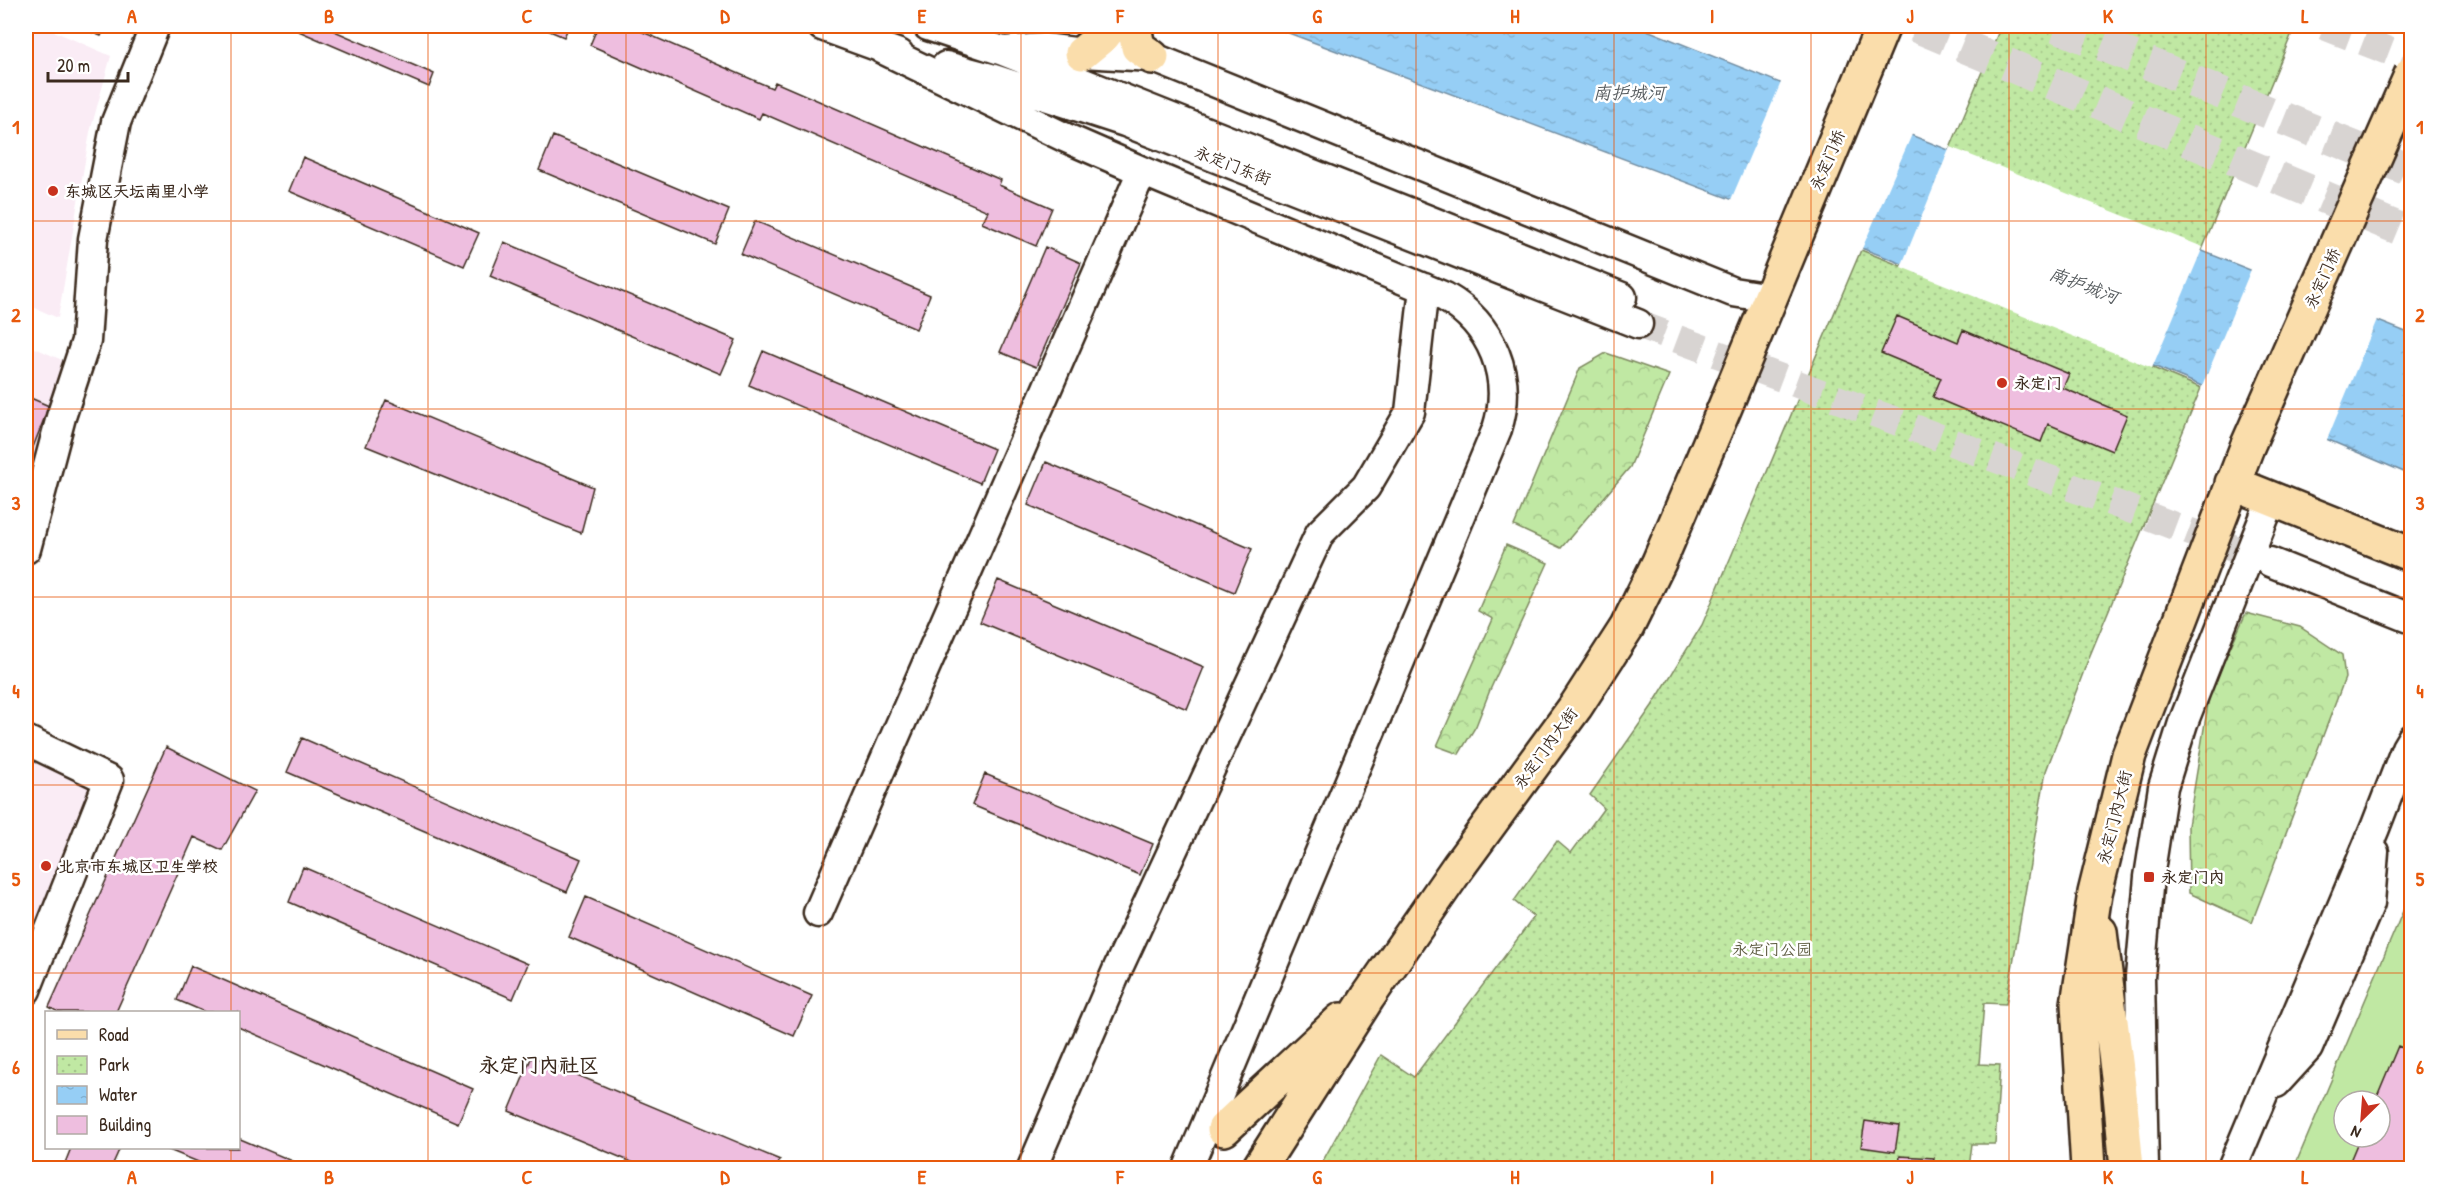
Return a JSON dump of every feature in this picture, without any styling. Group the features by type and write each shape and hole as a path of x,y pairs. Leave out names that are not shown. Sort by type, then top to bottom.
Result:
{"main road":[{"name":"永定门桥","path":"1777,281 1883,26"},
{"path":"1082,53 1104,35 1134,35"},
{"name":"永定门桥","path":"2232,483 2412,73"},
{"name":"永定门内大街","path":"1259,1168 1368,997 1458,867 1576,706 1627,627 1659,562 1777,281"},
{"name":"永定门内大街","path":"2088,1168 2078,1004 2095,893 2129,754 2232,483"},
{"path":"2232,483 2412,555"},
{"path":"2095,893 2127,1168"},
{"path":"1224,1129 1311,1045 1368,997"}],"street":[{"path":"26,549 61,417 86,341 93,239 116,122 155,26"},
{"name":"永定门东街","path":"822,26 882,49 990,78 1125,123 1642,315 1003,51 928,26"},
{"path":"1003,51 1044,48 1082,53 1134,35 1733,292 1758,296 1777,281"},
{"path":"882,49 1064,137 1444,297 1465,310 1488,337 1496,355 1502,379 1501,416 1188,1168"},
{"path":"819,913 1142,171"},
{"path":"1032,1168 1118,968 1320,533 1366,487 1410,412 1424,288"},
{"path":"2144,1168 2140,977 2149,876 2163,787 2183,723 2271,500"},
{"path":"2412,600 2273,553 2412,619"},
{"path":"2232,1168 2412,738"},
{"path":"26,741 109,780 26,990"},
{"path":"1200,1168 1224,1129"}],"shaded area":[{"name":"东城区天坛南里小学","path":"26,26 42,26 111,56 90,132 58,318 26,304"},
{"path":"26,344 71,364 26,476"},
{"name":"北京市东城区卫生学校","path":"26,732 107,771 26,960"}],"green space":[{"name":"永定门公园","path":"2001,26 2295,26 2153,368 2201,388 2088,660 2046,771 2006,1004 1984,1003 1979,1064 2000,1065 1995,1144 1972,1144 1969,1168 1319,1168 1381,1055 1414,1077 1534,917 1514,901 1557,841 1571,853 1604,808 1590,795 1652,706 1702,625 1861,250 1901,266"},
{"path":"1606,353 1669,375 1630,467 1561,548 1514,526 1580,368"},
{"path":"1506,545 1548,563 1476,726 1459,754 1437,746 1493,619 1478,611"},
{"path":"2246,613 2300,627 2342,655 2345,678 2252,922 2189,893 2188,826 2210,692"},
{"path":"2411,892 2411,1168 2294,1168"}],"water":[{"name":"南护城河","path":"1270,26 1637,26 2411,334 2411,475 2183,378 1885,257"}],"pier":[{"path":"1782,80 1913,132 1861,251 1730,202"},
{"path":"1950,147 2203,247 2152,368 1901,267"},
{"path":"2252,267 2378,317 2326,442 2201,389"}],"building":[{"path":"76,26 106,26 101,36"},
{"path":"287,26 323,26 434,74 429,87"},
{"path":"538,26 569,26 564,37"},
{"path":"598,26 629,26 772,88 775,82 1001,180 999,185 1052,208 1036,246 982,223 988,211 762,113 759,119 590,45"},
{"path":"553,136 729,210 715,244 539,170"},
{"path":"303,157 479,233 464,266 289,191"},
{"path":"755,221 930,295 916,329 741,254"},
{"path":"504,242 736,340 721,374 490,276"},
{"path":"1045,247 1081,263 1036,367 1000,352"},
{"name":"永定门","path":"1897,316 1958,342 1963,330 2069,374 2063,388 2127,415 2112,451 2048,424 2041,442 1933,397 1941,378 1881,353"},
{"path":"763,351 994,449 980,483 749,385"},
{"path":"26,396 49,406 30,455 26,453"},
{"path":"386,400 593,487 581,533 366,446"},
{"path":"1046,462 1252,549 1234,592 1028,505"},
{"path":"998,580 1204,667 1187,709 980,622"},
{"path":"302,738 581,859 567,892 287,772"},
{"path":"166,747 255,791 222,850 194,837 116,1011 56,1011 49,1007"},
{"path":"985,774 1153,844 1140,875 972,805"},
{"path":"303,867 528,964 513,999 289,902"},
{"path":"586,897 812,996 794,1036 569,937"},
{"path":"191,966 473,1089 458,1123 240,1028 240,1011 203,1011 177,1000"},
{"path":"2398,1046 2412,1052 2412,1168 2347,1168 2355,1149 2392,1149 2392,1089 2380,1089"},
{"path":"532,1056 780,1160 776,1168 646,1168 509,1111"},
{"path":"1865,1121 1899,1126 1895,1152 1861,1147"},
{"path":"240,1139 309,1168 213,1168 166,1149 240,1149"},
{"path":"71,1149 120,1149 111,1168 63,1168"},
{"path":"1900,1156 1934,1158 1933,1168 1899,1168"}],"tunnel":[{"path":"1916,26 2412,234"},
{"path":"2057,26 2412,171"},
{"path":"2324,26 2412,60"},
{"path":"1638,324 2270,562"}],"place":[{"name":"东城区天坛南里小学","path":"53,191"},
{"name":"永定门","path":"2002,383"},
{"name":"北京市东城区卫生学校","path":"46,866"},
{"name":"永定门内","path":"2149,877"}],"district":[{"name":"永定门内社区","path":"539,1064"}]}
